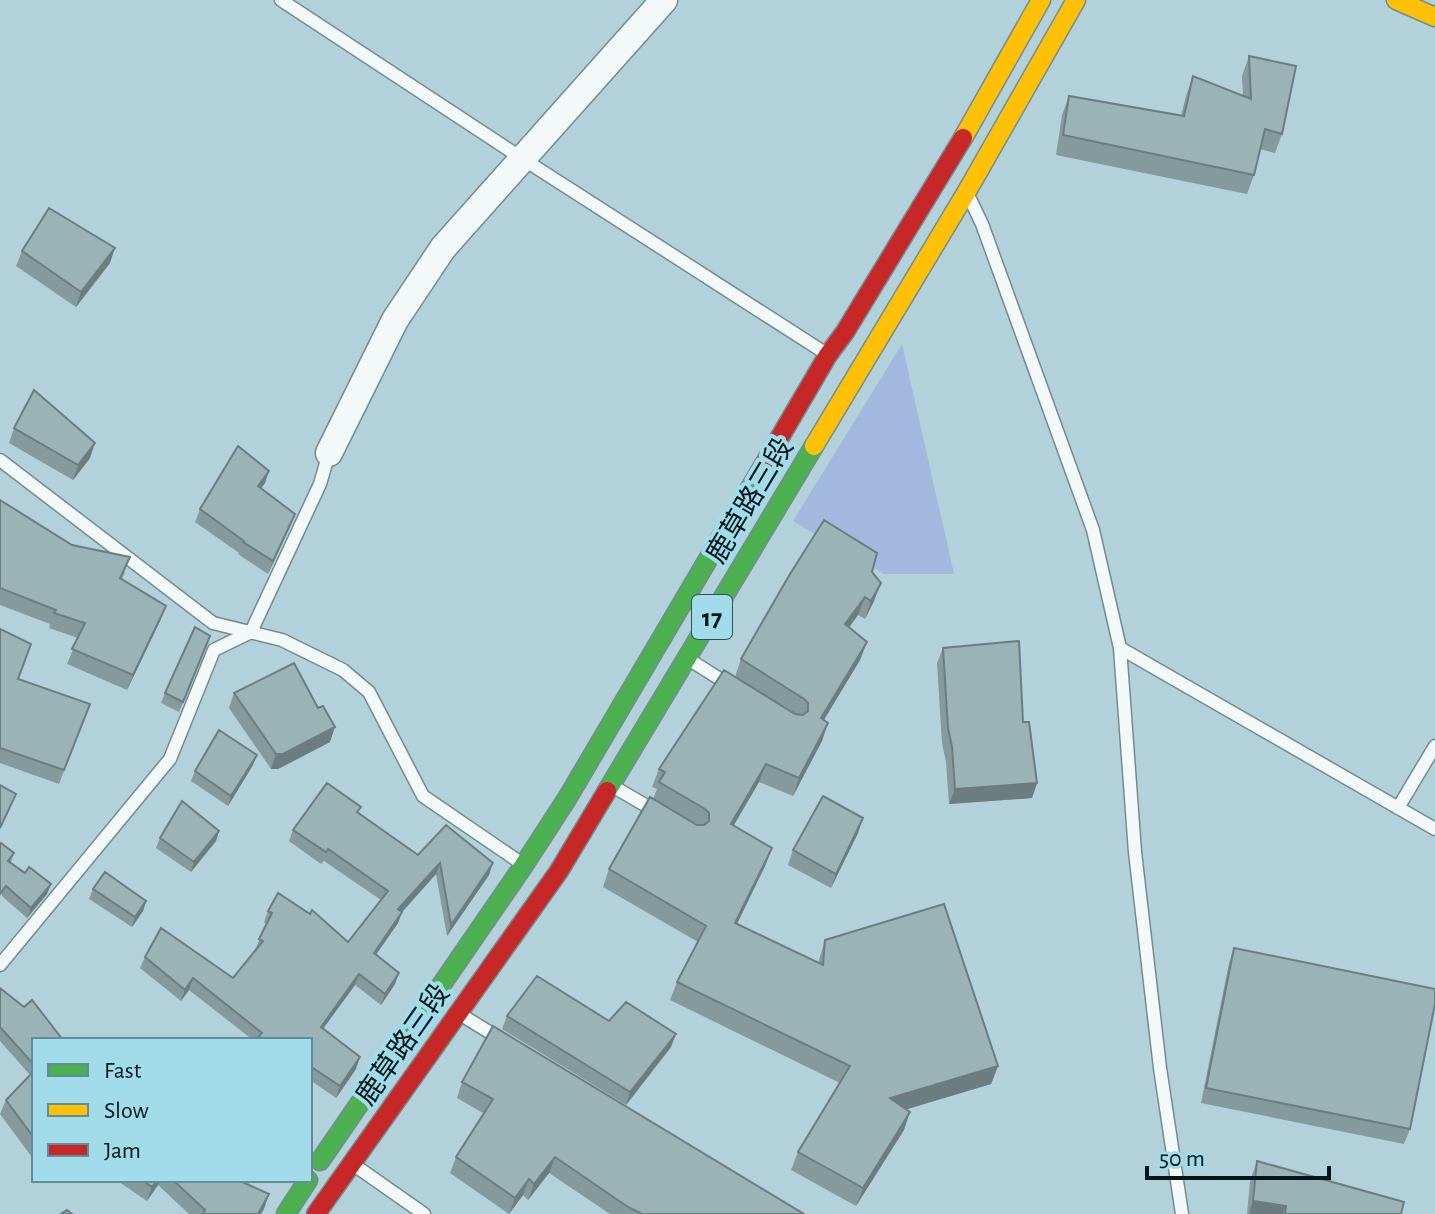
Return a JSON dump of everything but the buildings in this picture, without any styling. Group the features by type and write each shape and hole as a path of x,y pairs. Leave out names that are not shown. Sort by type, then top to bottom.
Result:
{"main road":[{"name":"鹿草路三段","path":"316,1214 559,871 611,785 674,649 828,355 942,174 1041,0"},
{"name":"鹿草路三段","path":"312,1174 524,865 586,766 674,649 966,193 1076,0"},
{"path":"1396,0 1435,17"},
{"name":"鹿草路三段","path":"286,1214 306,1182"}],"street":[{"path":"329,453 395,320 443,248 664,0"}],"lane":[{"path":"281,0 828,355"},
{"path":"966,193 982,224 1093,530 1120,648 1135,852 1160,1068 1182,1214"},
{"path":"0,965 170,759 214,650 251,632 320,484 329,453"},
{"path":"0,460 213,623 282,640 343,670 369,692 423,796 524,865"},
{"path":"1120,648 1435,829"},
{"path":"674,649 740,691"},
{"path":"1398,808 1435,746"},
{"path":"586,766 671,821"},
{"path":"433,997 510,1045"},
{"path":"352,1163 424,1214"}],"shaded area":[{"path":"902,344 954,574 884,574 793,521"}],"traffic: fast":[{"path":"607,791 814,446"},
{"path":"320,1161 568,797 759,473"},
{"path":"286,1214 307,1182"}],"traffic: slow":[{"path":"963,138 1041,0"},
{"path":"814,446 966,193 1076,0"},
{"path":"1396,0 1435,17"}],"traffic: jam":[{"path":"759,473 828,355 963,138"},
{"path":"316,1214 559,871 607,791"}]}
